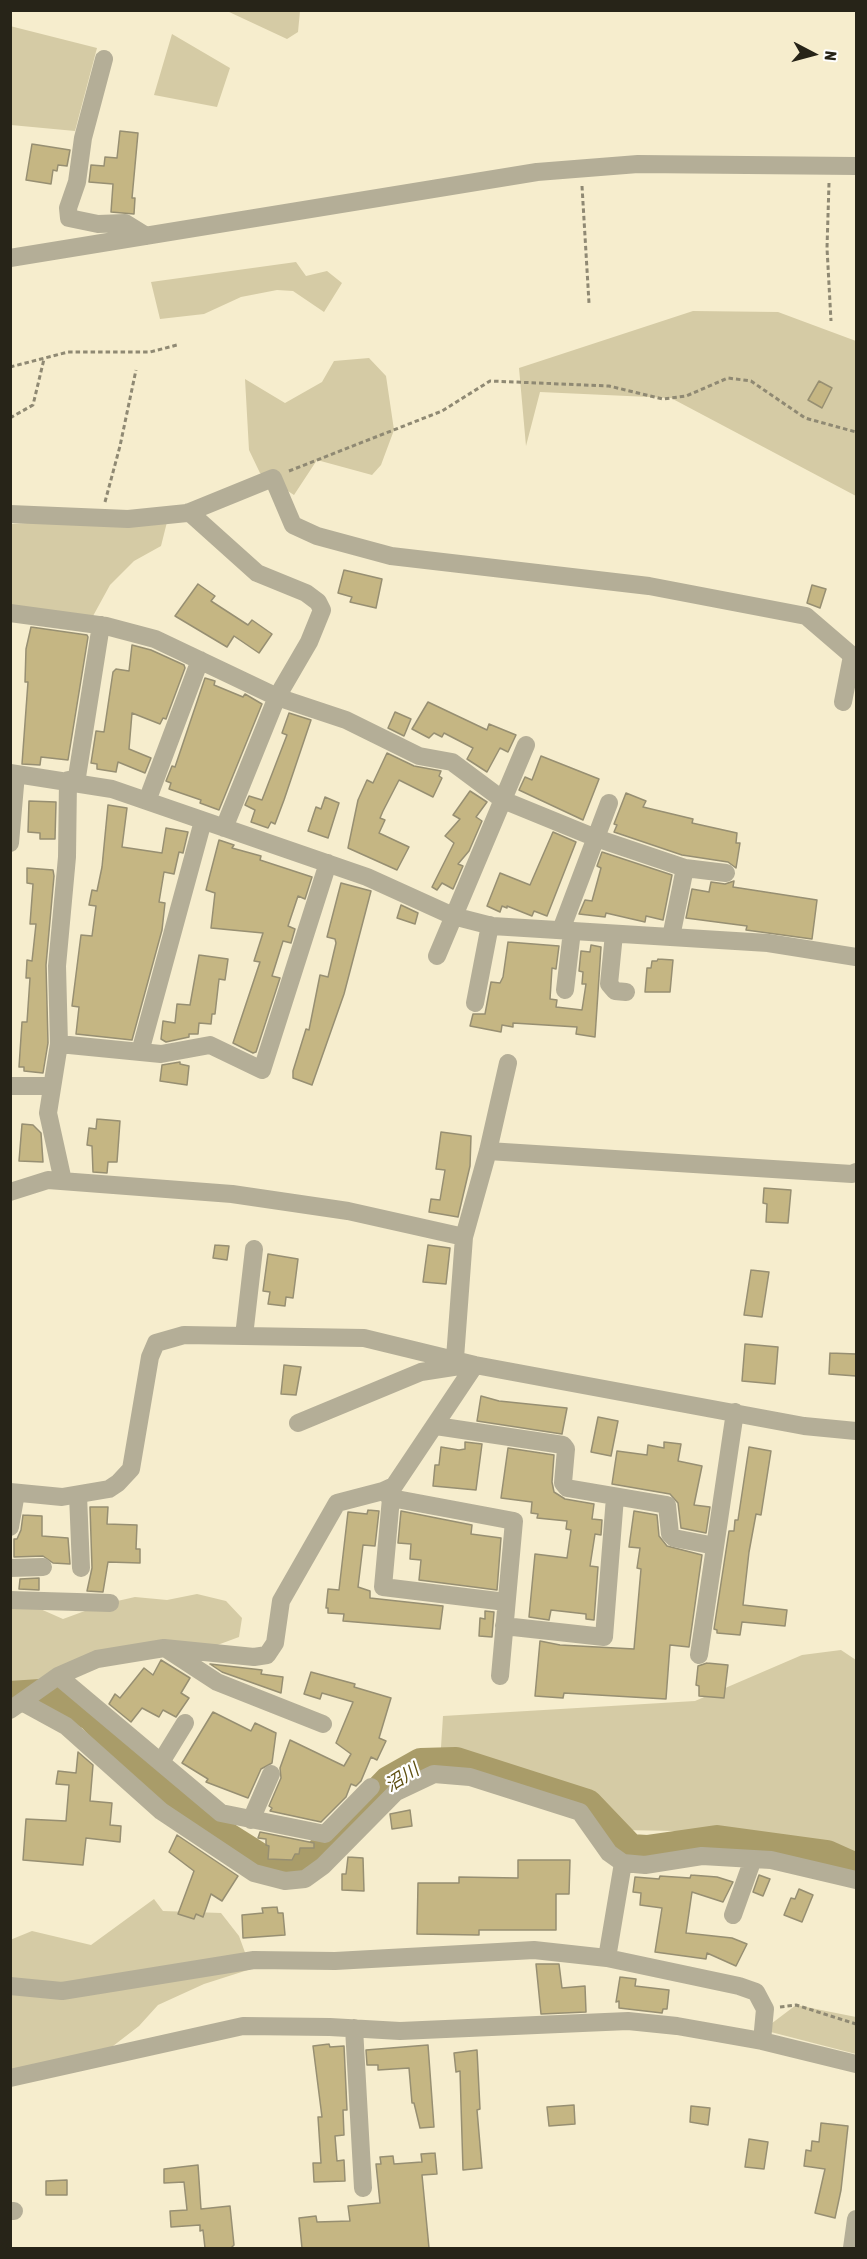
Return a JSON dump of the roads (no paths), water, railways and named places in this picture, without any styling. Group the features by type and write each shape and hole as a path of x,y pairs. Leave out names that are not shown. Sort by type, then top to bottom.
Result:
{"street":[{"path":"104,59 83,138 77,182 68,208 69,218 98,224 125,223 146,236"},
{"path":"10,258 492,179 581,169 638,164 856,166"},
{"path":"10,514 148,518 189,512 273,478 293,525 317,536 391,556 649,586 806,616 854,658 843,702"},
{"path":"189,512 257,573 294,587 318,602 322,610 309,642 277,697 224,828"},
{"path":"10,629 11,614 101,625 155,639 277,697 346,720 419,756 452,762 503,800 596,838 685,868 726,873"},
{"path":"63,1181 48,1113 59,1044 57,966 68,857 72,782 101,625"},
{"path":"147,801 200,660"},
{"path":"437,956 526,745"},
{"path":"10,843 13,774 112,789 367,877 453,916 490,925 768,943 856,957"},
{"path":"565,990 566,931 609,803"},
{"path":"140,1052 203,820"},
{"path":"59,1044 161,1054 210,1045 262,1070 328,863"},
{"path":"670,937 685,868"},
{"path":"474,1003 490,925"},
{"path":"614,934 609,984 615,991 626,992"},
{"path":"506,1602 382,1587 387,1495 435,1426 467,1362 464,1237 488,1151 508,1063"},
{"path":"10,1086 51,1086"},
{"path":"488,1151 852,1174 856,1172"},
{"path":"10,1192 48,1180 232,1194 348,1211 464,1237"},
{"path":"244,1336 254,1249"},
{"path":"10,1527 13,1493 62,1497 109,1489 131,1469 150,1357 156,1343 184,1335 364,1338 467,1362 804,1426 856,1431"},
{"path":"298,1423 420,1372 467,1362"},
{"path":"699,1655 735,1412"},
{"path":"435,1426 563,1445 566,1449 562,1483 567,1488 667,1505 670,1534 674,1538 715,1546"},
{"path":"78,1495 81,1568"},
{"path":"17,1706 51,1681 97,1659 164,1648 254,1657 267,1655 275,1643 281,1601 337,1503 387,1495 514,1521 500,1676"},
{"path":"504,1626 604,1637 615,1497"},
{"path":"10,1568 44,1567"},
{"path":"10,1600 110,1602"},
{"path":"164,1648 217,1682 323,1724"},
{"path":"51,1681 161,1762 221,1813 325,1834 371,1787"},
{"path":"17,1706 66,1726 161,1811 254,1873 285,1881 305,1879 323,1866 396,1792 434,1774 470,1777 580,1812 609,1853 623,1863 645,1865 702,1856 771,1860 856,1881"},
{"path":"161,1762 185,1723"},
{"path":"251,1820 271,1774"},
{"path":"734,1915 753,1859"},
{"path":"607,1958 623,1863"},
{"path":"10,1986 62,1991 254,1960 335,1961 534,1950 607,1958 739,1986 756,1992 765,2009 762,2041"},
{"path":"10,2078 243,2026 400,2031 628,2021 677,2026 762,2041 856,2064"},
{"path":"354,2028 363,2188"},
{"path":"852,2248 856,2218"}],"waterway":[{"name":"沼川","path":"10,1697 56,1694 93,1716 171,1803 274,1868 301,1866 318,1856 389,1782 421,1764 456,1763 587,1805 630,1850 647,1851 717,1841 827,1856 856,1869"}]}
